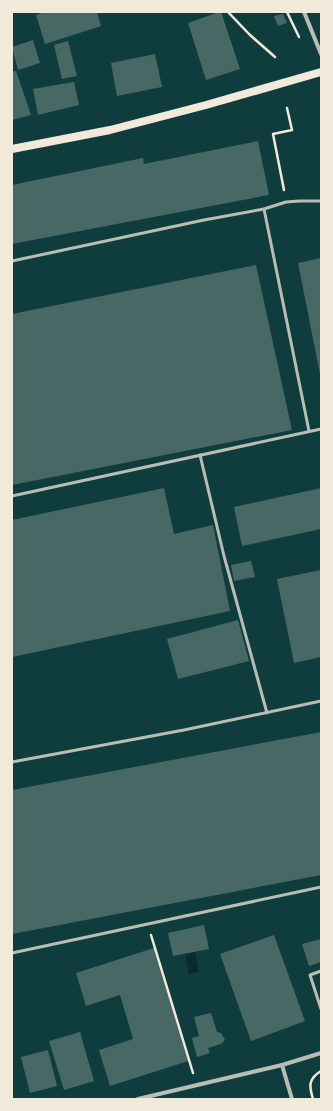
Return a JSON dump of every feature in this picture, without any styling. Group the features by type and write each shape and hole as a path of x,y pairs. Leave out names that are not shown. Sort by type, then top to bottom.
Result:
{"main road":[{"path":"12,149 125,126 206,105 321,72"}],"street":[{"path":"304,12 321,54"},
{"path":"138,1099 282,1066 321,1053"},
{"path":"282,1066 292,1099"}],"lane":[{"path":"12,261 204,220 264,209 286,202 321,201"},
{"path":"264,209 309,431"},
{"path":"12,496 321,429"},
{"path":"200,455 224,556 267,713"},
{"path":"12,762 184,730 321,701"},
{"path":"12,952 321,887"},
{"path":"321,971 310,975 321,1009"}],"path":[{"path":"228,12 274,57"},
{"path":"287,12 299,37"},
{"path":"286,202 273,134 292,130 287,108"},
{"path":"151,938 196,1085"},
{"path":"313,1099 310,1089 311,1081 312,1078 321,1071"}],"water":[{"path":"195,952 199,972 189,974 185,954"}],"building":[{"path":"44,12 97,12 101,26 45,44 36,15"},
{"path":"221,12 240,69 206,80 188,23"},
{"path":"283,14 287,23 278,26 274,16"},
{"path":"33,40 40,63 18,70 12,47"},
{"path":"68,41 77,76 62,79 54,45"},
{"path":"155,54 162,87 117,96 111,63"},
{"path":"16,71 31,115 12,120 12,72"},
{"path":"74,82 79,105 38,115 33,89"},
{"path":"258,141 269,195 12,244 12,185 143,158 144,164"},
{"path":"321,258 321,374 320,374 298,263"},
{"path":"256,265 292,430 12,485 12,314"},
{"path":"164,488 174,534 213,525 230,611 12,657 12,520"},
{"path":"321,488 321,529 242,546 234,507"},
{"path":"251,561 255,577 234,581 231,565"},
{"path":"321,570 321,657 294,663 277,579"},
{"path":"238,620 249,661 178,679 167,639"},
{"path":"321,732 321,875 12,934 12,790"},
{"path":"204,925 209,949 173,956 168,933"},
{"path":"274,935 305,1021 251,1041 220,954"},
{"path":"321,939 321,962 309,966 302,944"},
{"path":"154,948 188,1061 110,1086 99,1050 133,1039 120,995 86,1006 76,973"},
{"path":"211,1013 217,1032 221,1033 225,1040 221,1044 208,1048 210,1053 197,1057 192,1038 199,1036 194,1017"},
{"path":"80,1032 94,1081 64,1090 49,1041"},
{"path":"48,1050 57,1086 30,1093 21,1057"}]}
